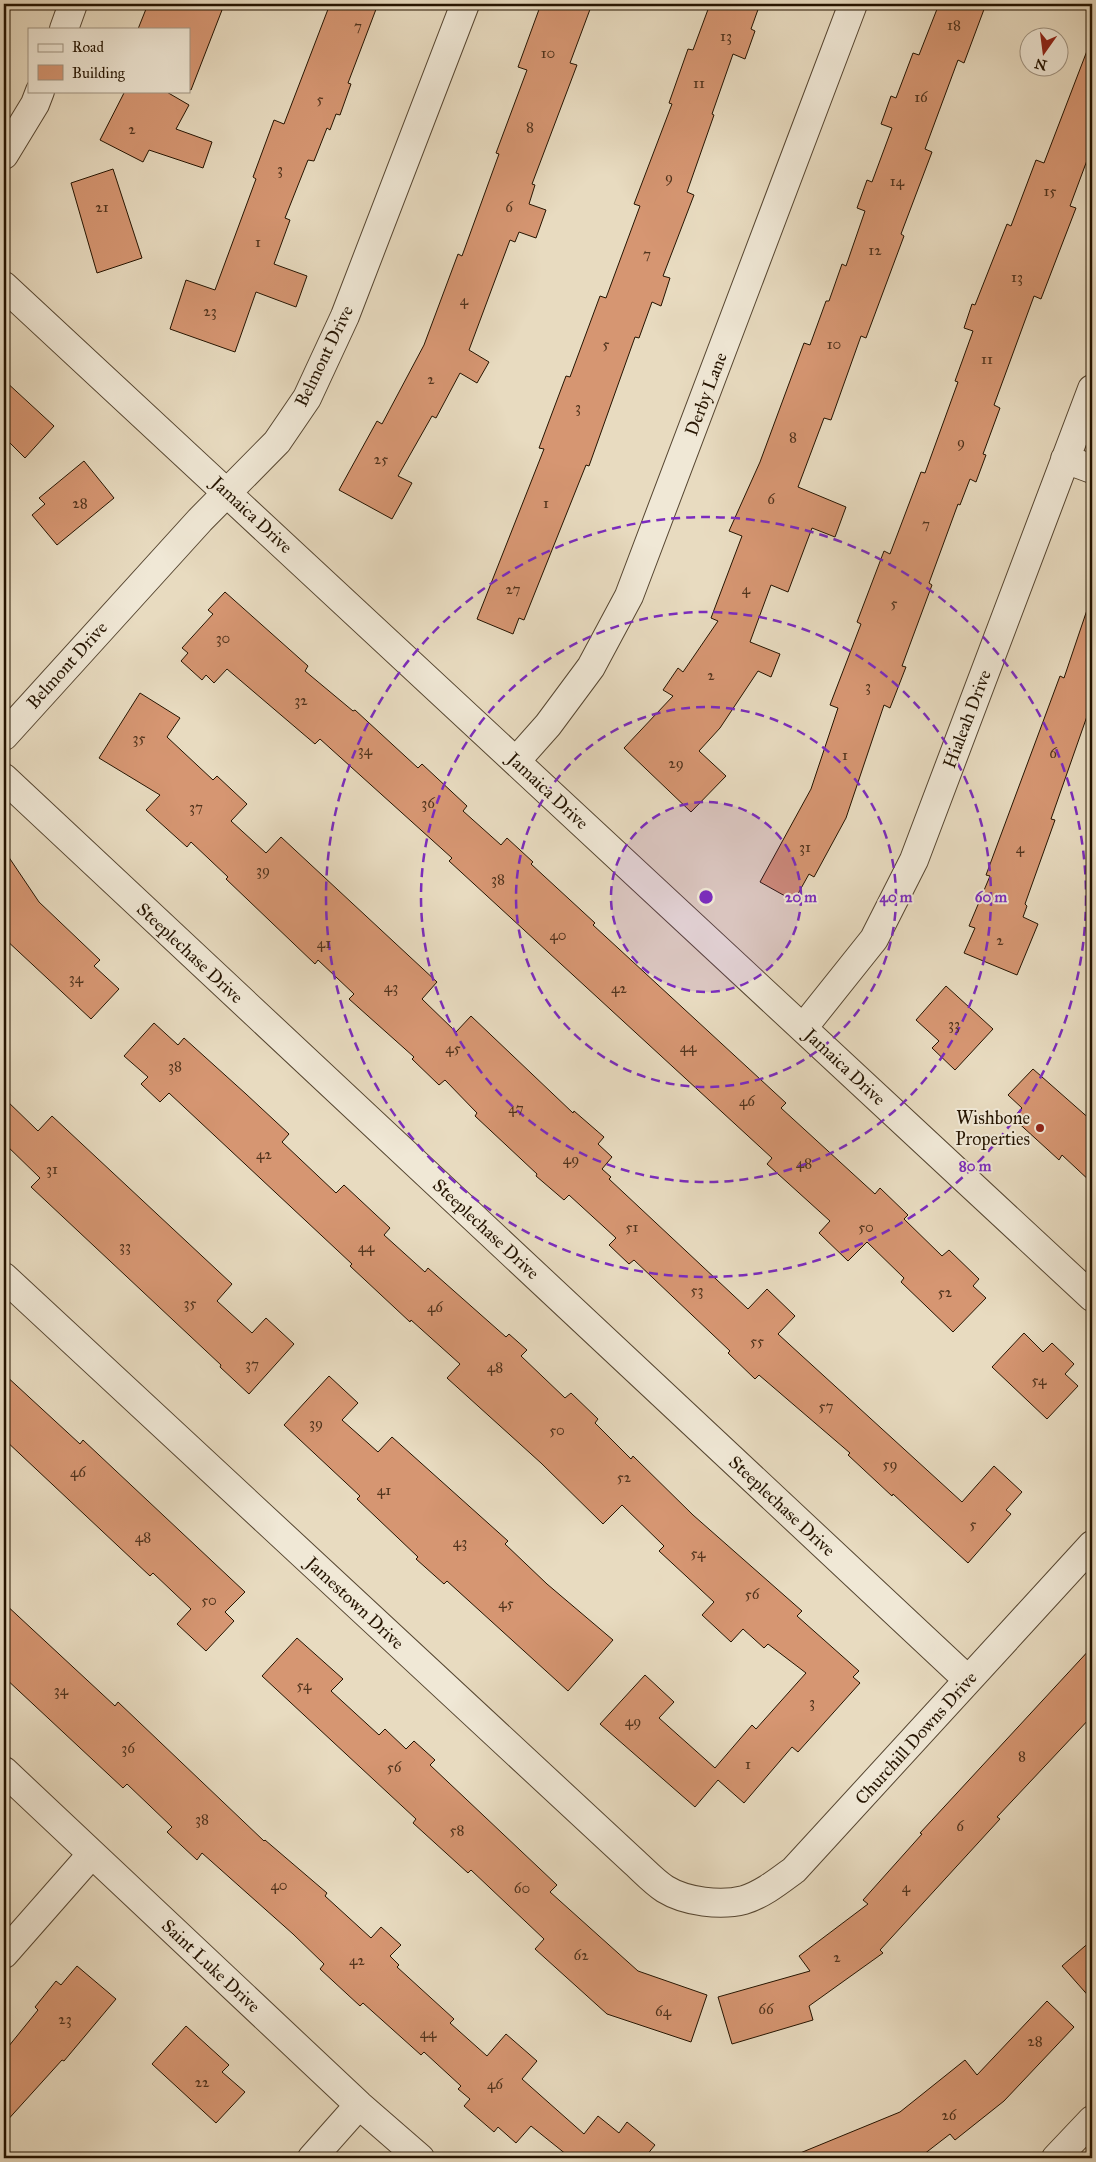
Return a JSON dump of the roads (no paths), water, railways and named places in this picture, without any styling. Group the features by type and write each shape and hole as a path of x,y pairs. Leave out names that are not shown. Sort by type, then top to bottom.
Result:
{"street":[{"path":"64,28 73,4"},
{"name":"Belmont Drive","path":"4,736 227,492 277,442 307,398 345,316 466,4"},
{"name":"Derby Lane","path":"516,761 548,725 591,667 630,596 853,4"},
{"path":"4,155 35,104 40,92"},
{"name":"Jamaica Drive","path":"4,286 1092,1297"},
{"name":"Hialeah Drive","path":"803,1028 874,939 914,860 1092,389"},
{"path":"1065,459 1092,470"},
{"name":"Steeplechase Drive","path":"4,778 968,1680"},
{"name":"Jamestown Drive","path":"4,1276 665,1889 692,1900 720,1903"},
{"name":"Churchill Downs Drive","path":"720,1903 744,1900 767,1890 794,1870 1092,1544"},
{"name":"Saint Luke Drive","path":"4,1771 359,2105 420,2158"},
{"path":"4,1954 91,1854"},
{"path":"312,2158 359,2105"},
{"path":"1056,2158 1091,2124"}],"place":[{"name":"Wishbone Properties","path":"1040,1128"}]}
